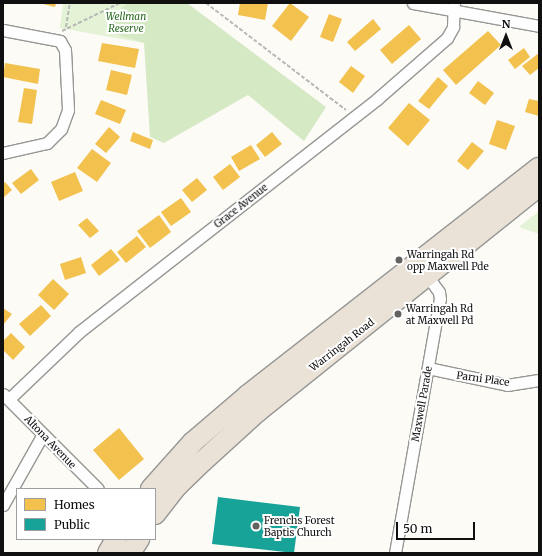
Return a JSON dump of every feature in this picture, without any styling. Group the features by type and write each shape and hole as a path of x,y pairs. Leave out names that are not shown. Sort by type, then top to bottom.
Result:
{"highway":[{"name":"Warringah Road","path":"152,488 193,442 248,395 416,262 539,168"},
{"name":"Warringah Road","path":"156,513 177,486 241,426 428,277 539,186"},
{"name":"Maxwell Parade","path":"416,262 428,277"},
{"path":"108,553 115,540"},
{"path":"130,553 137,540"}],"street":[{"path":"413,3 455,7 539,26"},
{"name":"Grace Avenue","path":"6,396 79,332 354,117 447,38 453,27 455,7"},
{"path":"3,30 60,41 65,50 68,110 61,129 47,143 3,152"},
{"name":"Maxwell Parade","path":"396,553 440,299 439,292 428,277"},
{"name":"Parni Place","path":"428,368 507,385 539,380"},
{"name":"Altona Avenue","path":"6,396 97,488"},
{"path":"3,505 43,434"}],"path":[{"path":"66,28 70,3"},
{"path":"55,39 66,28 120,3"},
{"path":"206,3 354,117"}],"green space":[{"name":"Wellman Reserve","path":"63,3 151,3 144,43 60,28"},
{"path":"128,3 187,3 326,107 304,141 248,95 164,143 150,137 144,43 113,33 108,19"},
{"path":"539,211 539,234 519,227"}],"building: Homes":[{"path":"39,3 56,3 55,7"},
{"path":"240,3 268,3 265,20 238,15"},
{"path":"290,3 309,17 291,41 272,26"},
{"path":"329,14 342,19 333,42 320,37"},
{"path":"373,19 381,29 355,51 347,42"},
{"path":"409,25 421,39 392,64 380,50"},
{"path":"488,31 501,45 456,85 443,70"},
{"path":"102,43 139,49 135,68 98,61"},
{"path":"524,48 530,57 515,69 508,60"},
{"path":"539,53 539,68 530,75 522,66"},
{"path":"5,63 40,69 38,84 3,77"},
{"path":"351,66 365,76 353,93 339,82"},
{"path":"111,70 132,75 127,95 106,90"},
{"path":"438,77 448,86 429,109 418,101"},
{"path":"478,81 494,93 485,105 469,93"},
{"path":"24,88 37,90 32,124 18,122"},
{"path":"529,99 539,101 539,116 525,112"},
{"path":"101,100 126,110 120,124 95,114"},
{"path":"409,103 430,120 408,146 388,128"},
{"path":"497,120 515,126 506,150 489,144"},
{"path":"109,127 120,137 106,153 95,144"},
{"path":"133,132 153,140 150,149 130,141"},
{"path":"272,132 282,144 265,157 256,145"},
{"path":"472,142 484,151 468,170 457,161"},
{"path":"251,145 260,159 239,171 231,157"},
{"path":"92,149 111,163 97,182 77,168"},
{"path":"230,164 240,177 223,190 213,177"},
{"path":"31,169 39,180 21,194 12,183"},
{"path":"75,172 83,191 59,201 51,182"},
{"path":"197,178 207,190 192,202 182,190"},
{"path":"5,182 12,190 3,198 3,184"},
{"path":"181,198 191,212 171,226 161,212"},
{"path":"159,215 171,232 150,248 137,231"},
{"path":"87,218 99,231 90,238 78,225"},
{"path":"137,236 146,247 126,263 117,252"},
{"path":"111,249 120,260 99,276 91,265"},
{"path":"81,257 86,273 65,280 60,264"},
{"path":"53,279 69,294 54,310 38,295"},
{"path":"41,305 51,316 30,336 19,324"},
{"path":"3,308 12,314 3,325"},
{"path":"11,333 25,347 13,360 3,350 3,341"},
{"path":"119,428 144,459 119,480 93,450"}],"building: Public":[{"name":"Frenchs Forest Baptis Church","path":"218,497 300,507 294,553 212,544"}],"place":[{"name":"Warringah Rd opp Maxwell Pde","path":"399,260"},
{"name":"Warringah Rd at Maxwell Pd","path":"398,314"},
{"name":"Frenchs Forest Baptis Church","path":"256,526"}]}
